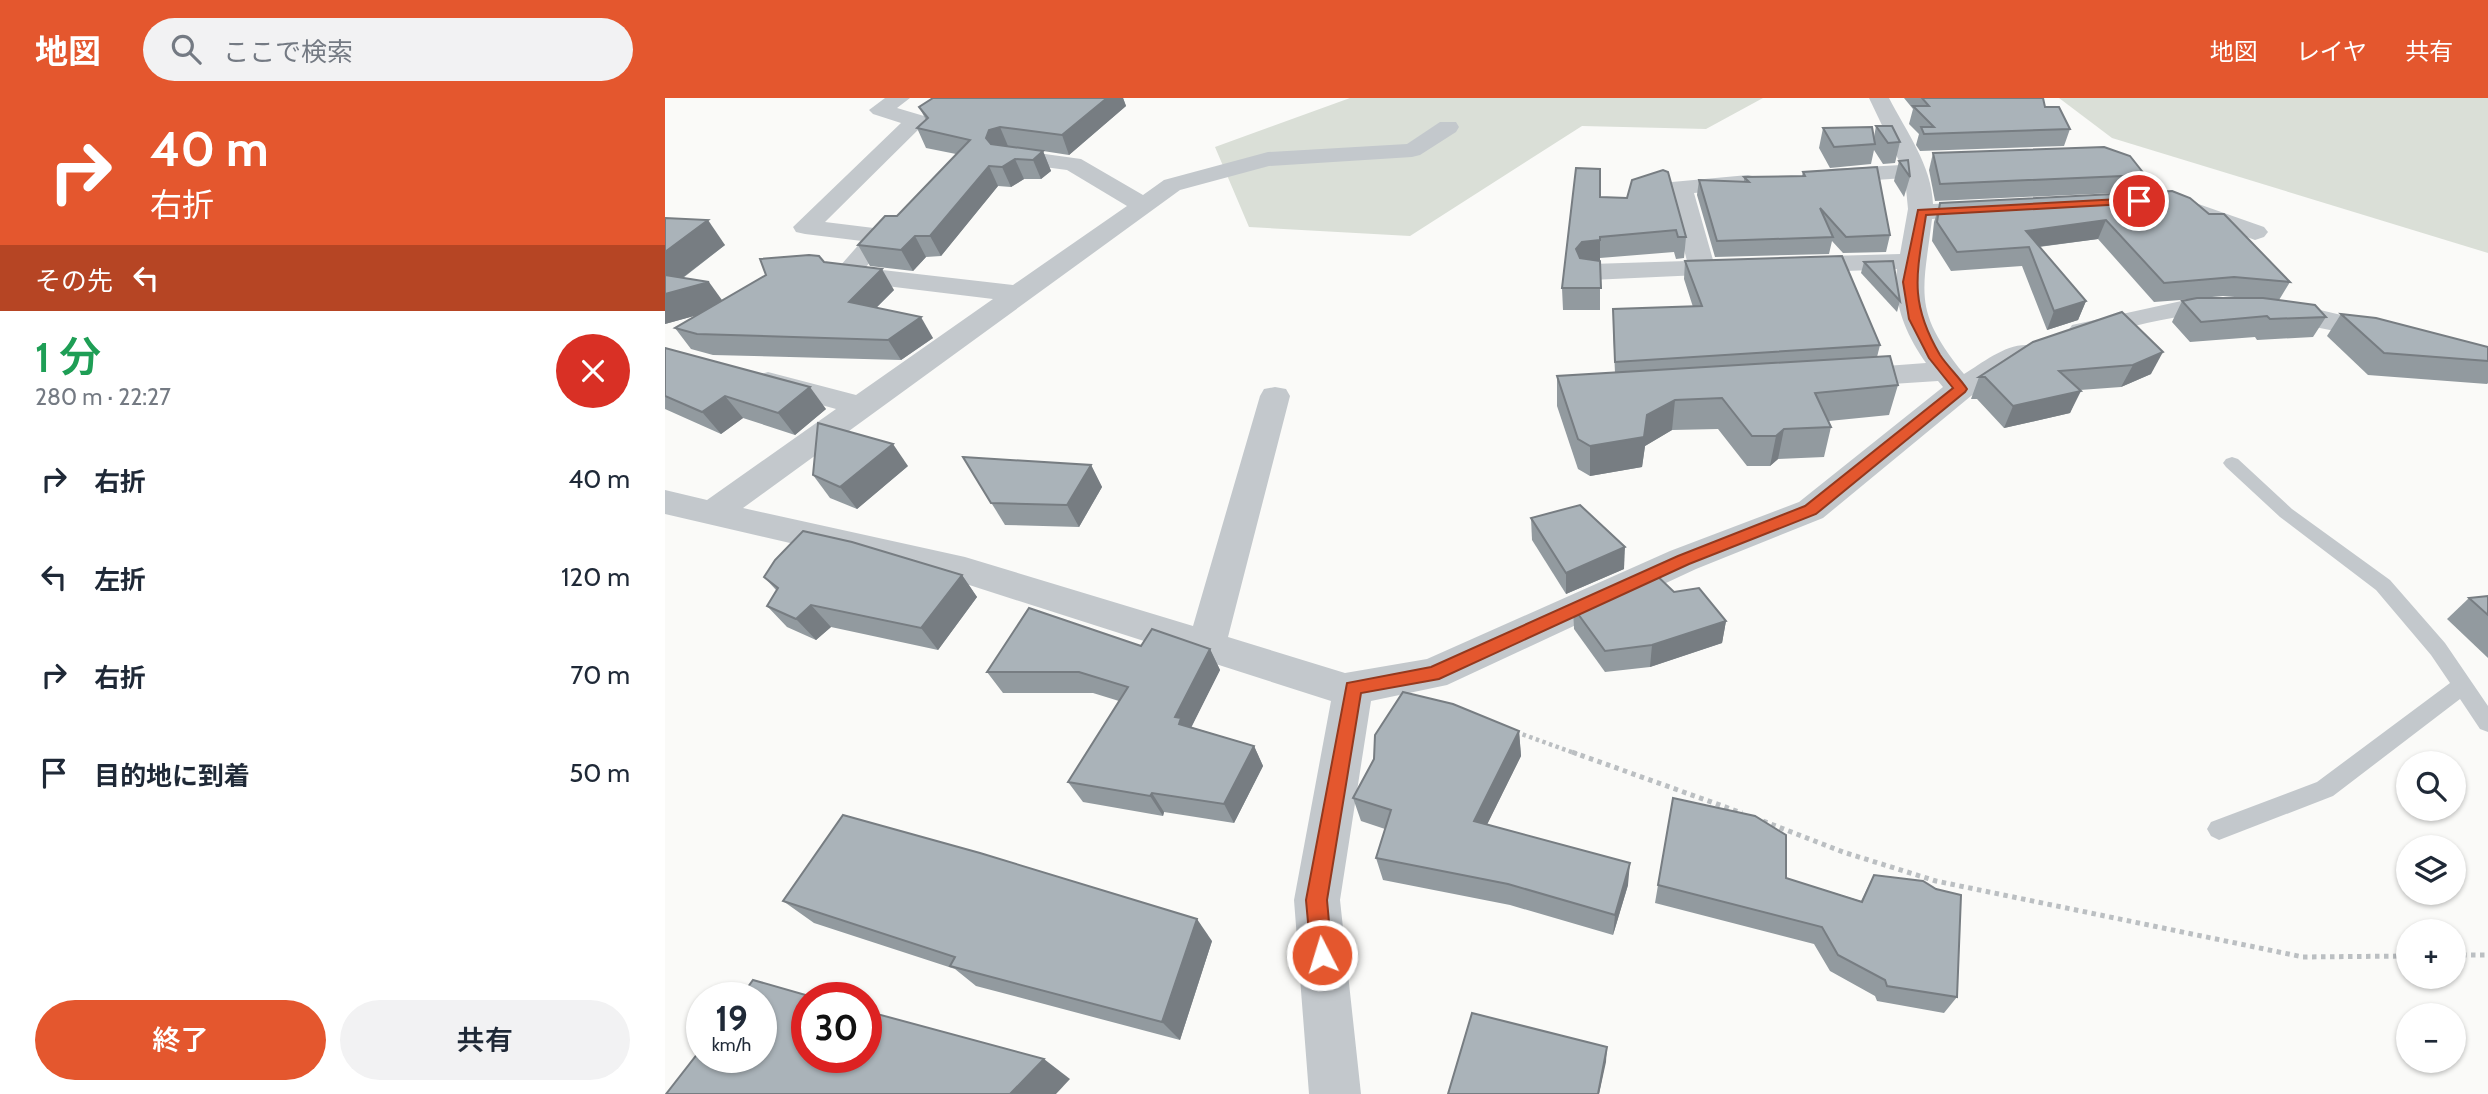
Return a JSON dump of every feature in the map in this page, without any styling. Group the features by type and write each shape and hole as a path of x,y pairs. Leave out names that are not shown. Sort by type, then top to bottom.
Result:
{"street":[{"path":"900,98 880,110 916,121 805,227 881,235 846,274 1018,294"},
{"path":"1879,98 1919,164 1922,212 1909,282 1915,319 1935,358 1953,380"},
{"path":"712,513 1172,185 1268,159 1412,150 1448,127"},
{"path":"1008,156 1073,164 1143,205"},
{"path":"1803,178 1919,164"},
{"path":"1702,268 1680,187 1776,180"},
{"path":"2166,200 2255,232"},
{"path":"1922,212 2017,207"},
{"path":"1591,272 1913,261"},
{"path":"665,502 965,570 1345,690 1433,674 1683,560 1811,510 1953,380 2095,326 2186,308 2251,308 2316,317 2409,340"},
{"path":"740,373 861,406"},
{"path":"1822,379 1953,380"},
{"path":"1206,646 1275,396"},
{"path":"1335,1094 1317,900 1353,688"}],"lane":[{"path":"2232,463 2286,513 2383,585 2438,649 2488,723"},
{"path":"2218,829 2325,789 2463,685"}],"path":[{"path":"1514,731 1624,769 1843,852 1936,881 2303,957 2396,956"},
{"path":"2466,955 2488,955"}],"shaded area":[{"path":"1350,98 1763,98 1706,129 1582,126 1410,236 1249,227 1215,147"},
{"path":"2059,98 2488,98 2488,253 2112,138"}],"building":[{"path":"933,98 1107,98 1062,135 1000,127 989,130 986,138 991,144 1043,151 1033,160 1015,159 1002,167 989,166 930,236 915,236 901,250 858,245 885,216 897,216 970,140 917,128 928,118 919,107"},
{"path":"1922,98 2043,98 2045,107 2059,107 2070,129 1924,134 1921,127 1934,127 1913,106 1929,106"},
{"path":"1876,126 1892,126 1900,142 1888,143"},
{"path":"1872,127 1875,144 1834,147 1823,128"},
{"path":"2104,147 2130,156 2145,175 1940,184 1933,153"},
{"path":"1908,160 1910,177 1899,161"},
{"path":"1877,167 1890,235 1846,237 1820,208 1833,237 1717,241 1699,180 1749,182 1744,177 1805,176 1803,172"},
{"path":"1576,168 1600,169 1600,197 1627,198 1632,180 1663,170 1668,172 1686,237 1678,237 1676,230 1600,237 1600,240 1582,242 1576,249 1580,258 1600,261 1601,288 1562,288"},
{"path":"2172,191 2190,198 2209,214 2224,214 2290,282 2234,277 2164,283 2106,220 2026,231 2086,301 2054,311 2029,247 1957,252 1937,222 1940,203"},
{"path":"665,218 708,220 665,252"},
{"path":"819,256 824,262 882,269 849,302 921,317 888,340 697,334 675,328 766,275 760,259"},
{"path":"1842,256 1880,345 1615,362 1613,309 1702,306 1685,261"},
{"path":"1893,261 1900,301 1864,262"},
{"path":"665,275 709,282 665,294"},
{"path":"2197,298 2263,298 2315,305 2326,317 2270,319 2267,316 2201,322 2182,301"},
{"path":"2122,312 2163,352 2133,365 2059,371 2081,391 2013,406 1985,377 1979,377 2033,342"},
{"path":"2341,314 2376,318 2488,347 2488,361 2384,353"},
{"path":"665,348 810,387 778,413 725,396 702,412 665,396"},
{"path":"1890,356 1898,385 1815,393 1831,427 1784,429 1776,436 1752,436 1722,398 1675,400 1647,415 1644,437 1590,446 1578,439 1557,376"},
{"path":"818,423 893,444 840,487 813,475"},
{"path":"963,457 1091,465 1067,505 991,503"},
{"path":"1580,505 1625,547 1566,573 1531,518"},
{"path":"803,531 852,542 962,575 921,628 811,605 796,619 767,606 778,588 764,577 775,560"},
{"path":"1652,571 1674,592 1699,588 1726,621 1652,645 1605,651 1573,607"},
{"path":"2488,596 2488,615 2469,598"},
{"path":"1029,608 1141,646 1152,629 1210,649 1175,717 1181,718 1179,724 1254,746 1224,804 1152,793 1150,796 1068,782 1128,687 1079,672 987,672"},
{"path":"1403,692 1453,704 1519,731 1474,821 1630,863 1615,915 1508,884 1376,858 1391,810 1353,798 1374,759 1375,735"},
{"path":"1673,798 1755,816 1786,835 1786,878 1862,902 1874,875 1923,881 1936,889 1961,895 1957,997 1887,986 1885,980 1838,955 1822,927 1658,885"},
{"path":"843,815 980,853 1197,919 1162,1022 950,966 955,957 783,901"},
{"path":"777,987 791,991 791,1073 882,1073 882,1015 1044,1059 1010,1094 666,1094 686,1068 686,1073 777,1073"},
{"path":"1472,1013 1607,1047 1598,1094 1448,1094"}],"route":[{"path":"1322,955 1317,900 1353,688 1433,674 1683,560 1811,510 1960,389 1935,358 1915,319 1909,282 1922,212 2139,201"}]}
